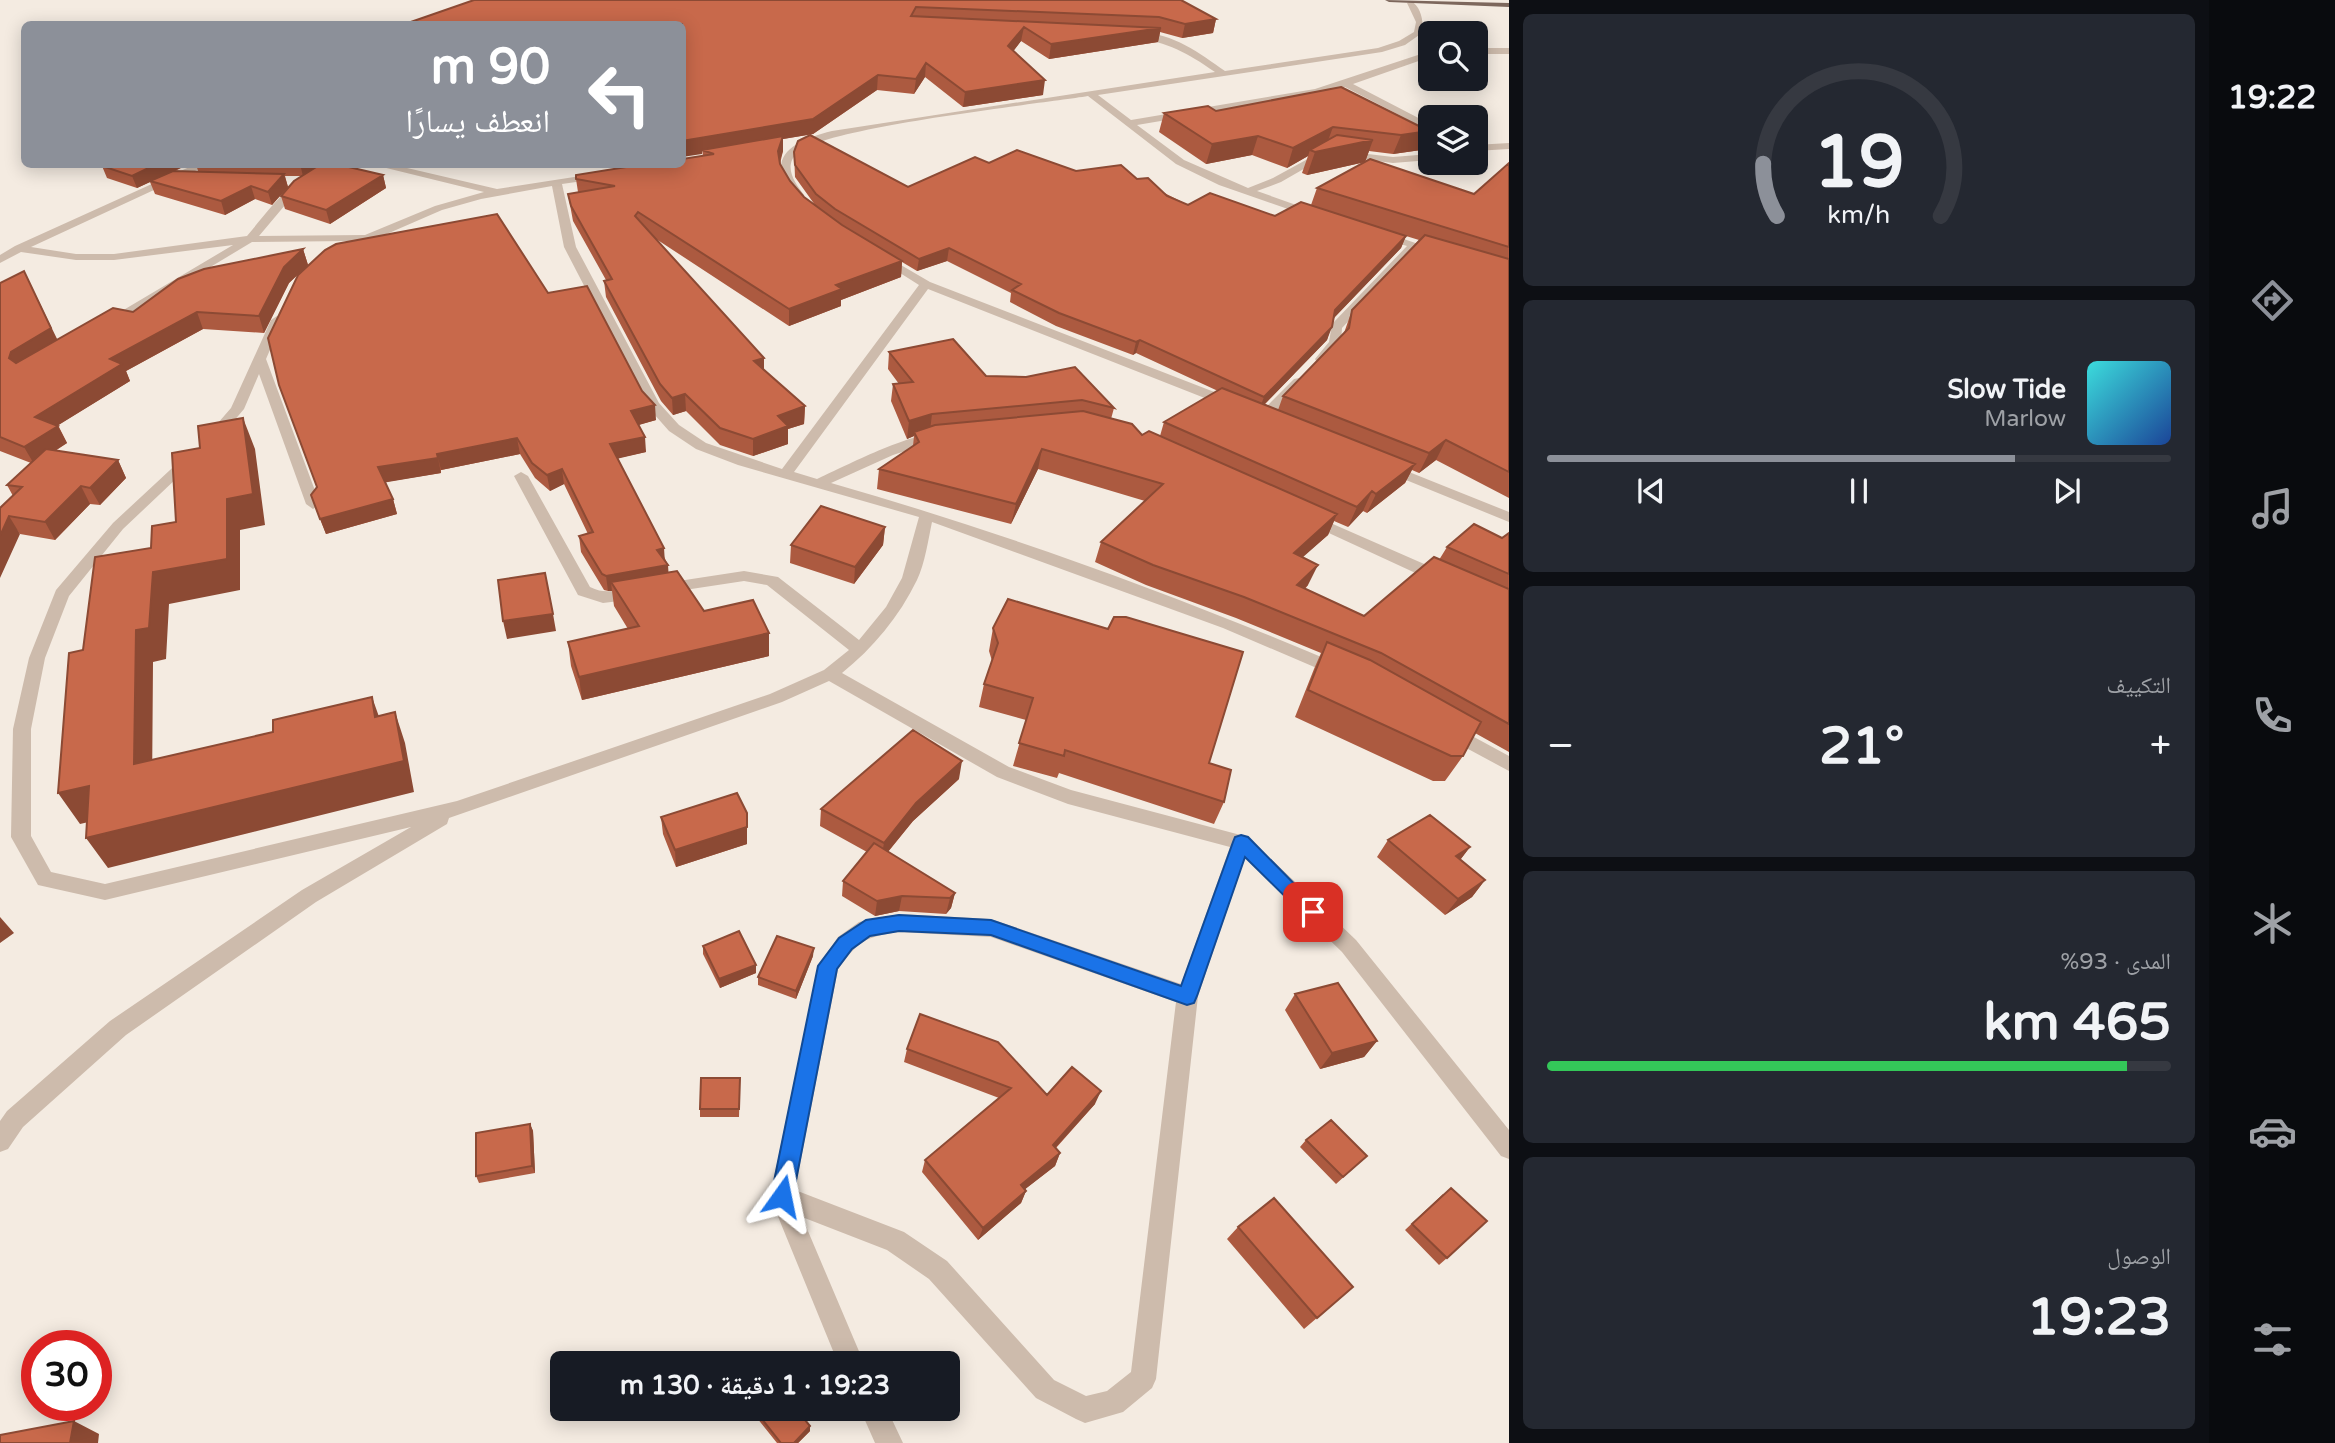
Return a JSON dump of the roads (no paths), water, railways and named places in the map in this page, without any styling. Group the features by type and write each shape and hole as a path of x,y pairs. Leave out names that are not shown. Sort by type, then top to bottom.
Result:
{"main road":[{"path":"1389,0 1509,5"}],"street":[{"path":"783,146 873,126 1379,50 1402,43 1418,33 1420,22 1411,2"},
{"path":"1129,35 1156,36 1180,43 1224,74"},
{"path":"1402,43 1418,49"},
{"path":"1488,51 1509,51"},
{"path":"1132,123 1315,92 1418,58"},
{"path":"1346,84 1418,122"},
{"path":"1091,94 1180,162 1247,192 1328,219"},
{"path":"802,200 786,178 786,163 792,149 808,141"},
{"path":"1488,147 1509,146"},
{"path":"1247,192 1277,180 1326,152 1393,160 1418,158"},
{"path":"0,260 19,248 196,168"},
{"path":"96,331 250,239 292,190 329,168"},
{"path":"392,168 496,192"},
{"path":"324,260 366,238 430,213 496,192 608,174"},
{"path":"174,178 200,178"},
{"path":"279,181 305,181"},
{"path":"557,183 570,247 653,405 674,428 701,446 817,484 927,515 1229,624 1350,675"},
{"path":"1365,230 1450,256"},
{"path":"19,248 76,257 114,257 250,239 366,238"},
{"path":"872,251 926,284 1257,414 1310,370 1335,342 1336,327 1414,245"},
{"path":"785,474 926,284"},
{"path":"285,305 237,410 201,449 118,526 62,594 37,658 22,729 21,837 45,879 105,892 458,808 776,698 830,674 860,650 892,610 910,578 927,515"},
{"path":"261,361 313,504"},
{"path":"817,484 888,452 943,436"},
{"path":"1374,462 1509,517"},
{"path":"522,476 584,591 594,597 608,599 744,576 772,582 860,650"},
{"path":"1298,513 1459,586"},
{"path":"830,674 1003,772 1068,797 1241,842 1349,946 1509,1148"},
{"path":"1432,720 1509,764"},
{"path":"0,1142 15,1119 118,1028 309,896 458,808"},
{"path":"782,1196 895,1241 938,1270 1045,1389 1085,1410 1114,1403 1143,1379 1187,996 1241,842"},
{"path":"846,1351 782,1196 828,966 845,943 866,928 899,923 991,928 1187,996"},
{"path":"879,1421 889,1443"}]}
